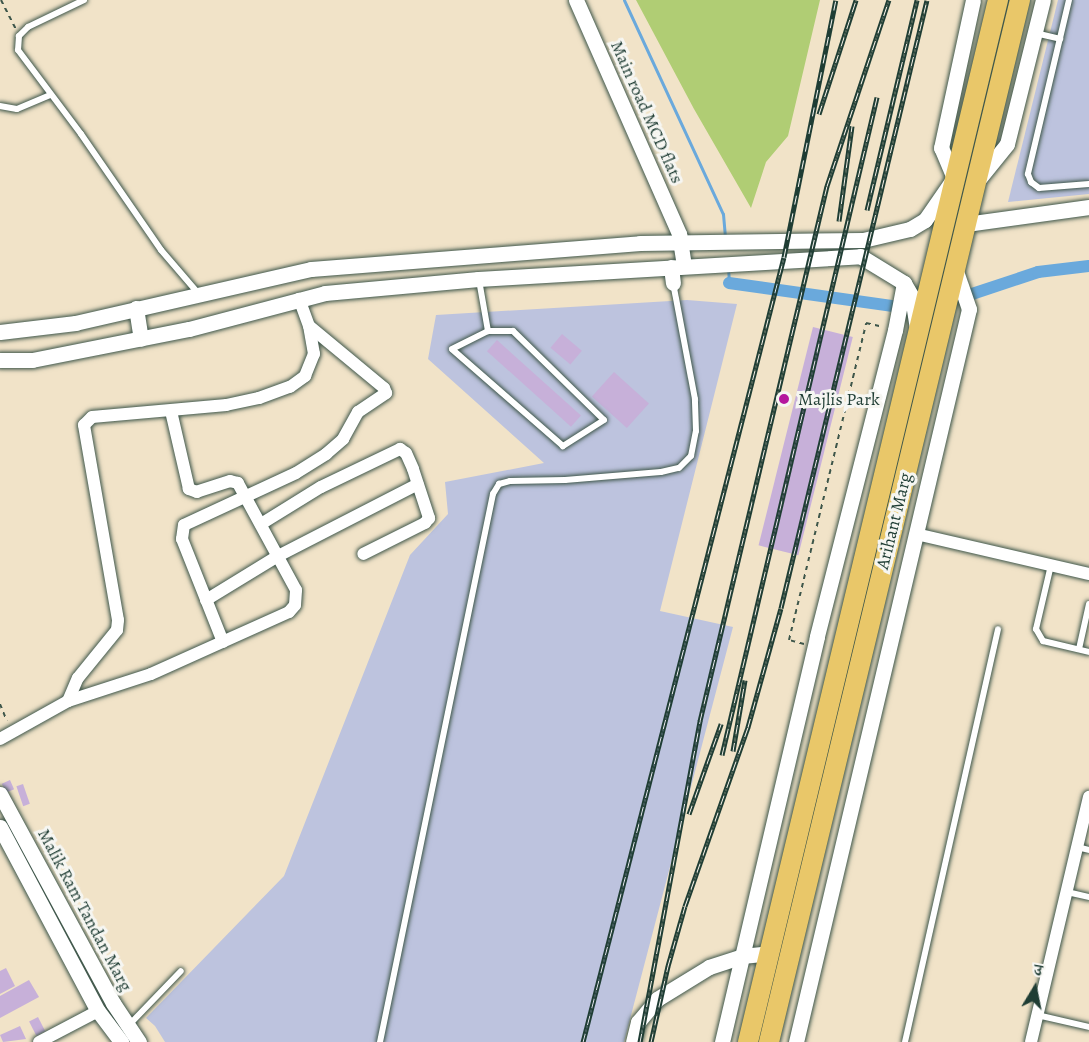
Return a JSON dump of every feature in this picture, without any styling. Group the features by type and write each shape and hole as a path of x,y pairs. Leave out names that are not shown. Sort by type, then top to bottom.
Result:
{"main road":[{"name":"Arihant Marg","path":"748,1042 998,0"},
{"name":"Arihant Marg","path":"769,1042 1020,0"},
{"path":"831,693 851,697"}],"street":[{"name":"Main road MCD flats","path":"576,0 682,241 673,283"},
{"path":"0,332 75,323 311,269 682,241 863,240 910,229 925,220 954,178 941,148 973,0"},
{"path":"975,183 1007,144 1042,0"},
{"path":"966,224 1089,207"},
{"path":"0,360 32,360 141,339 324,293 478,279 860,256 912,297 919,329"},
{"path":"796,1042 969,309 955,272"},
{"path":"722,1042 903,288"},
{"path":"68,701 78,678 117,630 118,620 84,425 92,417 226,405 290,387 305,376 311,365 314,345 299,299"},
{"path":"136,308 141,339"},
{"path":"223,642 182,539 181,531 189,522 296,473 326,454 344,439 358,412 386,393 384,388 309,326"},
{"path":"0,739 68,701 151,674 289,612 295,605 296,590 246,497 234,481 197,492 189,489 171,411"},
{"path":"261,524 321,487 397,449 406,453 429,513 425,523 363,555"},
{"path":"206,600 278,556 418,484"},
{"path":"916,534 1089,574"},
{"name":"Malik Ram Tandan Marg","path":"0,794 112,1003 139,1042"},
{"path":"1030,1042 1066,892 1083,848 1089,796"},
{"name":"Malik Ram Tandan Marg","path":"0,827 98,1011 121,1042"},
{"path":"633,1042 638,1022 657,999 709,967 742,956 769,953"},
{"path":"39,1042 65,1036 112,1003"}],"lane":[{"path":"84,0 28,27 19,36 18,50 81,134 161,249 198,294"},
{"path":"1069,0 1029,174 1031,183 1039,188 1089,184"},
{"path":"1034,33 1060,39"},
{"path":"0,106 17,109 50,95"},
{"path":"478,279 488,331"},
{"path":"380,1042 493,494 499,484 510,481 565,480 670,470 679,468 691,456 696,431 695,399 673,283"},
{"path":"488,331 513,331 604,420 563,446 452,349 488,331"},
{"path":"1051,565 1036,629 1043,641 1089,652"},
{"path":"1078,650 1089,604"},
{"path":"905,1042 998,629"},
{"path":"1066,892 1089,897"},
{"path":"128,1026 181,970"},
{"path":"1037,1015 1089,1027"}],"path":[{"path":"2,0 19,36"},
{"path":"815,647 789,640 866,323 896,323"},
{"path":"0,704 12,732"}],"shaded area":[{"path":"1058,0 1089,0 1089,194 1008,202"},
{"path":"687,300 737,304 660,611 733,627 624,1042 165,1042 155,1026 146,1018 284,876 410,555 448,514 445,482 544,463 428,359 436,315"}],"green space":[{"path":"636,0 820,0 788,136 766,162 751,208 694,109"}],"building":[{"path":"813,327 853,337 798,555 759,545"},
{"path":"562,334 582,351 570,365 550,348"},
{"path":"497,340 581,416 571,427 487,351"},
{"path":"614,372 649,403 627,428 592,397"},
{"path":"10,780 14,789 6,793 2,784"},
{"path":"23,784 30,804 23,806 16,786"},
{"path":"6,968 15,986 0,994 0,971"},
{"path":"29,980 39,997 0,1018 0,996"},
{"path":"38,1017 45,1031 36,1036 29,1022"},
{"path":"20,1026 26,1039 3,1042 0,1035"}],"waterway":[{"path":"624,0 723,214 725,238"},
{"path":"729,283 900,307 969,295 1038,272 1089,266"},
{"path":"728,268 729,283"}],"railway":[{"path":"583,1042 784,257 836,0"},
{"path":"819,114 856,0"},
{"path":"640,1042 700,721 827,186 889,0"},
{"path":"867,210 917,0"},
{"path":"651,1042 668,966 685,906 748,727 781,608 927,0"},
{"path":"722,755 877,97"},
{"path":"839,221 852,126"},
{"path":"733,751 745,680"},
{"path":"689,814 721,724"}],"place":[{"name":"Majlis Park","path":"784,399"}]}
